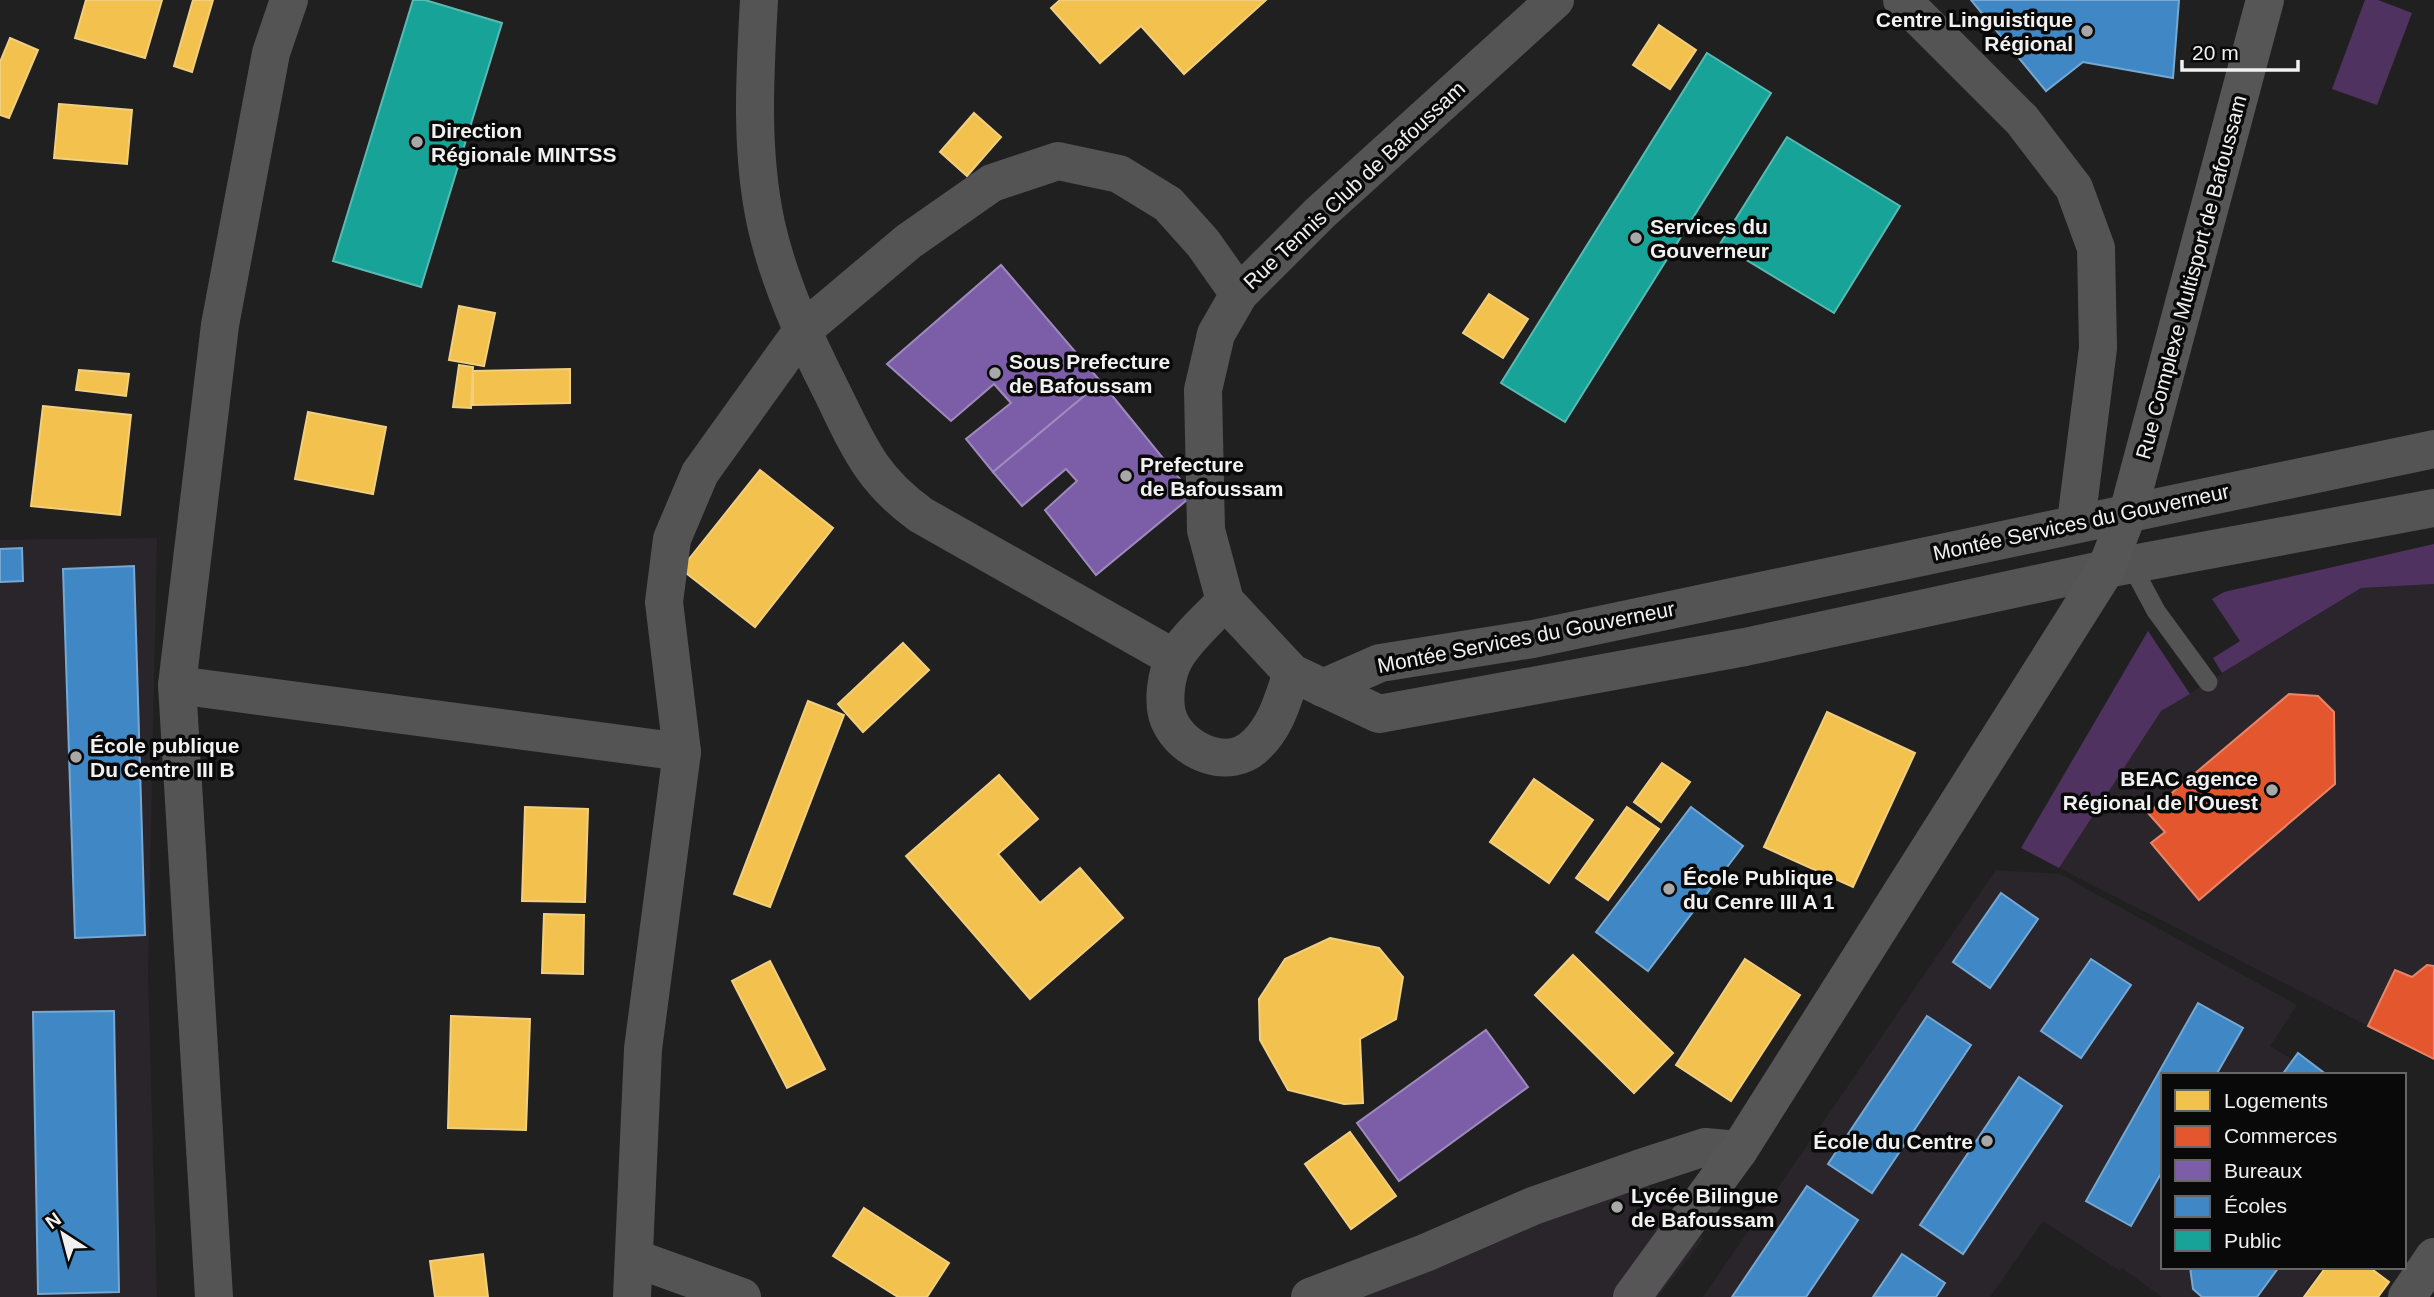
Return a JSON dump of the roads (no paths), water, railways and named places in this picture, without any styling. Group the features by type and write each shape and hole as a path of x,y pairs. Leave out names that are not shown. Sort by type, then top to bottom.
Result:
{"street":[{"path":"214,1297 177,685 220,325 271,53 289,0"},
{"path":"759,0 753,95 766,224 802,331 868,465 892,495 921,516 1174,658"},
{"name":"Rue Tennis Club de Bafoussam","path":"1307,680 1225,601 1206,530 1203,390 1216,334 1239,293 1320,213 1555,0"},
{"path":"1902,0 2022,120 2074,188 2096,248 2098,348 2076,522"},
{"name":"Rue Complexe Multisport de Bafoussam","path":"1632,1297 1740,1150 2119,567 2129,513 2265,0"},
{"path":"632,1297 643,1049 682,752 664,602 672,538 700,473 802,331 909,241 992,183 1058,161 1119,174 1168,204 1203,243 1239,293"},
{"name":"Montée Services du Gouverneur","path":"1307,680 1380,663 1533,639 2076,522 2434,449"},
{"path":"1225,601 1174,658 1165,692 1169,720 1182,738 1206,755 1225,759 1240,757 1257,746 1307,680 1378,714 1745,647 2119,567 2434,508"},
{"path":"177,685 682,752"},
{"path":"1310,1297 1425,1253 1533,1206 1644,1167 1706,1147 1740,1150"},
{"path":"2407,1297 2434,1257"},
{"path":"634,1258 742,1297"}],"lane":[{"path":"2119,567 2156,611 2208,682"}],"place":[{"name":"Centre Linguistique Régional","path":"2087,31"},
{"name":"Direction Régionale MINTSS","path":"417,142"},
{"name":"Services du Gouverneur","path":"1636,238"},
{"name":"Sous Prefecture de Bafoussam","path":"995,373"},
{"name":"Prefecture de Bafoussam","path":"1126,476"},
{"name":"École publique Du Centre III B","path":"76,757"},
{"name":"BEAC agence Régional de l'Ouest","path":"2272,790"},
{"name":"École Publique du Cenre III A 1","path":"1669,889"},
{"name":"École du Centre","path":"1987,1141"},
{"name":"Lycée Bilingue de Bafoussam","path":"1617,1207"}]}
